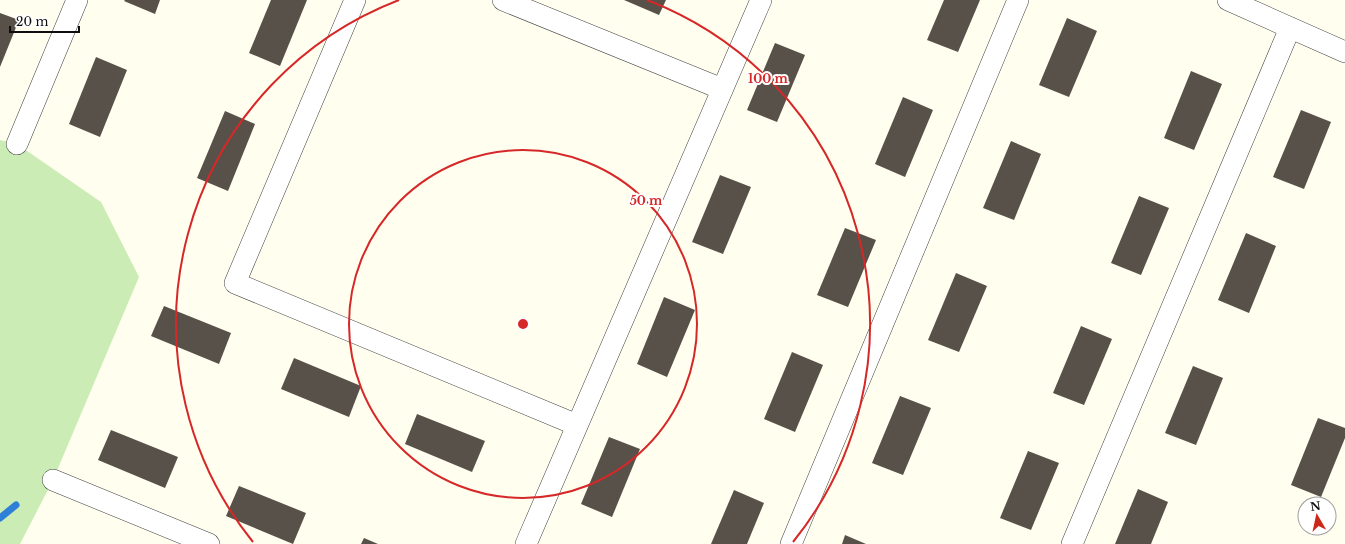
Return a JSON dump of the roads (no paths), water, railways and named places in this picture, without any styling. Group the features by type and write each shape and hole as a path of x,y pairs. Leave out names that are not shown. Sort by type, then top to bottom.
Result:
{"street":[{"path":"17,144 77,0"},
{"path":"355,0 235,283 577,425"},
{"path":"503,0 722,90"},
{"path":"526,544 761,0"},
{"path":"791,544 1018,0"},
{"path":"1228,0 1345,52"},
{"path":"1072,544 1290,28"},
{"path":"53,480 208,544"}],"waterway":[{"path":"0,518 16,505"}]}
